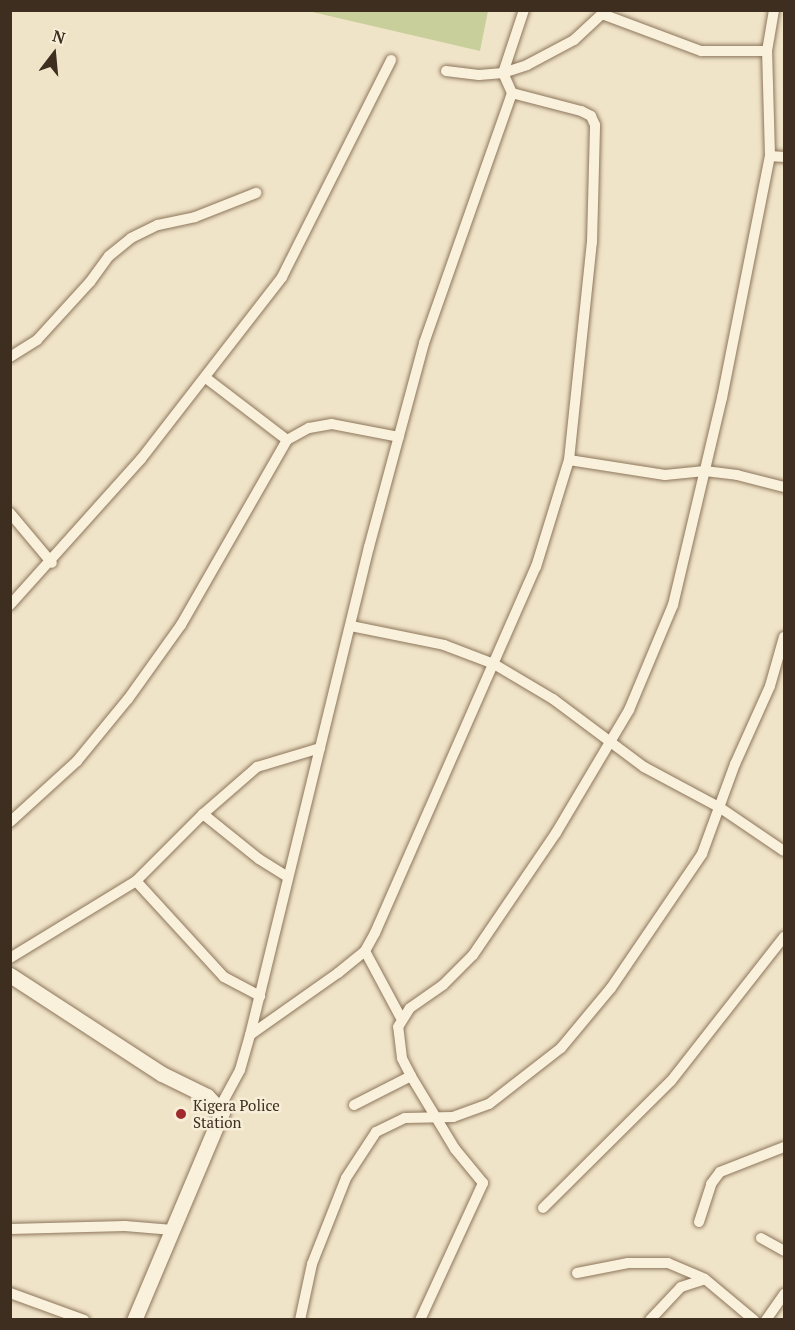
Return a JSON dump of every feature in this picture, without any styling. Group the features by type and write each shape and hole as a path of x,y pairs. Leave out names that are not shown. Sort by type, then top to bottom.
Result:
{"street":[{"path":"134,1320 222,1115 220,1107 240,1070 424,343 512,93 503,73 524,10"},
{"path":"400,1018 443,985 473,955 556,833 610,744 648,670 673,605 705,471 770,156 767,51 774,10"},
{"path":"446,71 479,75 503,73 527,65 566,45 605,12 701,51 767,51"},
{"path":"10,605 52,563 206,378 282,278 391,60"},
{"path":"250,1035 364,951 536,567 569,460 592,242 595,125 591,116 581,111 512,93"},
{"path":"770,156 784,157"},
{"path":"10,357 37,340 90,282 109,256 131,238 158,225 195,216 256,193"},
{"path":"206,378 287,440"},
{"path":"10,822 78,761 128,699 181,625 287,440 309,428 332,424 399,437"},
{"path":"569,460 665,475 705,471 737,475 784,487"},
{"path":"10,513 52,563"},
{"path":"351,626 444,645 494,664 553,699 610,744 673,785 719,807 784,850"},
{"path":"300,1320 312,1264 346,1178 376,1132 405,1118 435,1119 471,1113 489,1104 544,1063 579,1029 694,868 710,836 719,807 770,686 784,637"},
{"path":"10,958 136,881 203,814 257,767 320,748"},
{"path":"203,814 259,860 288,878"},
{"path":"136,881 224,977 260,996"},
{"path":"543,1208 671,1081 784,937"},
{"path":"364,951 400,1018 396,1037 411,1076 435,1119 483,1183 420,1320"},
{"path":"10,975 220,1107"},
{"path":"354,1105 411,1076"},
{"path":"699,1222 711,1184 720,1172 784,1148"},
{"path":"10,1229 125,1226 173,1230"},
{"path":"761,1238 784,1251"},
{"path":"577,1273 628,1263 668,1263 705,1279 754,1320"},
{"path":"650,1320 681,1287 705,1279"},
{"path":"10,1293 84,1320"},
{"path":"766,1320 784,1294"}],"green space":[{"path":"488,10 480,51 308,11"}],"place":[{"name":"Kigera Police Station","path":"181,1114"}]}
